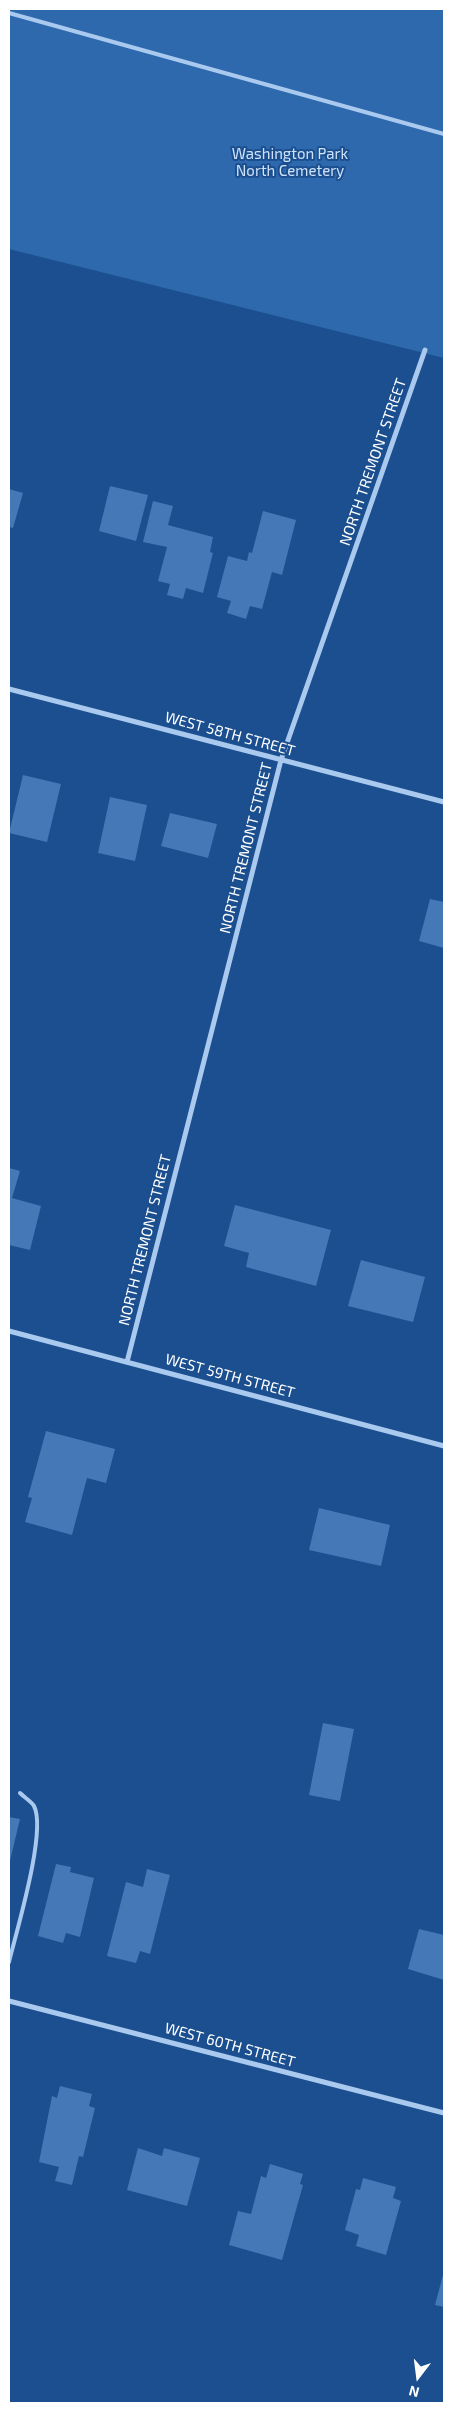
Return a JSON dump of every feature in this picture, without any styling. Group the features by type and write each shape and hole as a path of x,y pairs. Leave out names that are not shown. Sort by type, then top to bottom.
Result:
{"street":[{"name":"NORTH TREMONT STREET","path":"127,1362 281,760 425,350"},
{"name":"WEST 58TH STREET","path":"9,690 444,802"},
{"name":"WEST 59TH STREET","path":"9,1331 444,1446"},
{"name":"WEST 60TH STREET","path":"9,2001 444,2113"}],"lane":[{"path":"9,13 444,134"},
{"path":"9,1962 35,1854 37,1828 34,1806 20,1793"}],"green space":[{"name":"Washington Park North Cemetery","path":"9,9 444,9 444,358 9,249"}],"building":[{"path":"110,486 148,495 136,541 99,531"},
{"path":"9,489 23,493 13,528 9,527"},
{"path":"153,501 173,506 168,525 213,537 210,552 213,553 203,593 186,588 183,599 167,595 170,584 158,581 167,547 143,542"},
{"path":"263,511 296,520 282,575 272,572 262,609 250,606 246,619 227,613 231,601 217,597 228,556 247,561 249,552 252,553"},
{"path":"23,775 61,784 47,842 9,833"},
{"path":"110,797 147,805 135,861 98,853"},
{"path":"170,813 217,824 208,858 161,846"},
{"path":"430,899 444,902 444,948 419,941"},
{"path":"9,1168 20,1171 12,1198 41,1206 30,1250 9,1245"},
{"path":"235,1205 331,1230 316,1286 246,1267 249,1253 224,1246"},
{"path":"361,1260 425,1277 413,1322 348,1306"},
{"path":"46,1431 115,1449 106,1483 87,1478 72,1535 25,1522 32,1498 28,1497"},
{"path":"319,1508 390,1525 381,1566 309,1550"},
{"path":"323,1723 354,1729 340,1801 309,1795"},
{"path":"9,1817 20,1819 9,1865"},
{"path":"56,1864 71,1867 70,1872 94,1878 80,1937 66,1933 63,1943 38,1936"},
{"path":"147,1869 170,1875 150,1954 140,1951 136,1963 107,1956 126,1882 143,1887"},
{"path":"419,1929 444,1935 444,1980 408,1969"},
{"path":"60,2086 92,2094 89,2106 95,2108 83,2157 79,2156 72,2185 55,2181 59,2167 39,2162 52,2096 57,2098"},
{"path":"138,2148 162,2156 164,2148 200,2158 187,2206 127,2190"},
{"path":"270,2164 303,2174 300,2184 303,2185 282,2260 229,2245 238,2211 251,2214 261,2176 266,2178"},
{"path":"363,2178 396,2187 393,2198 401,2201 386,2255 356,2246 359,2235 345,2230 356,2189 360,2190"},
{"path":"444,2271 444,2307 435,2305"}]}
